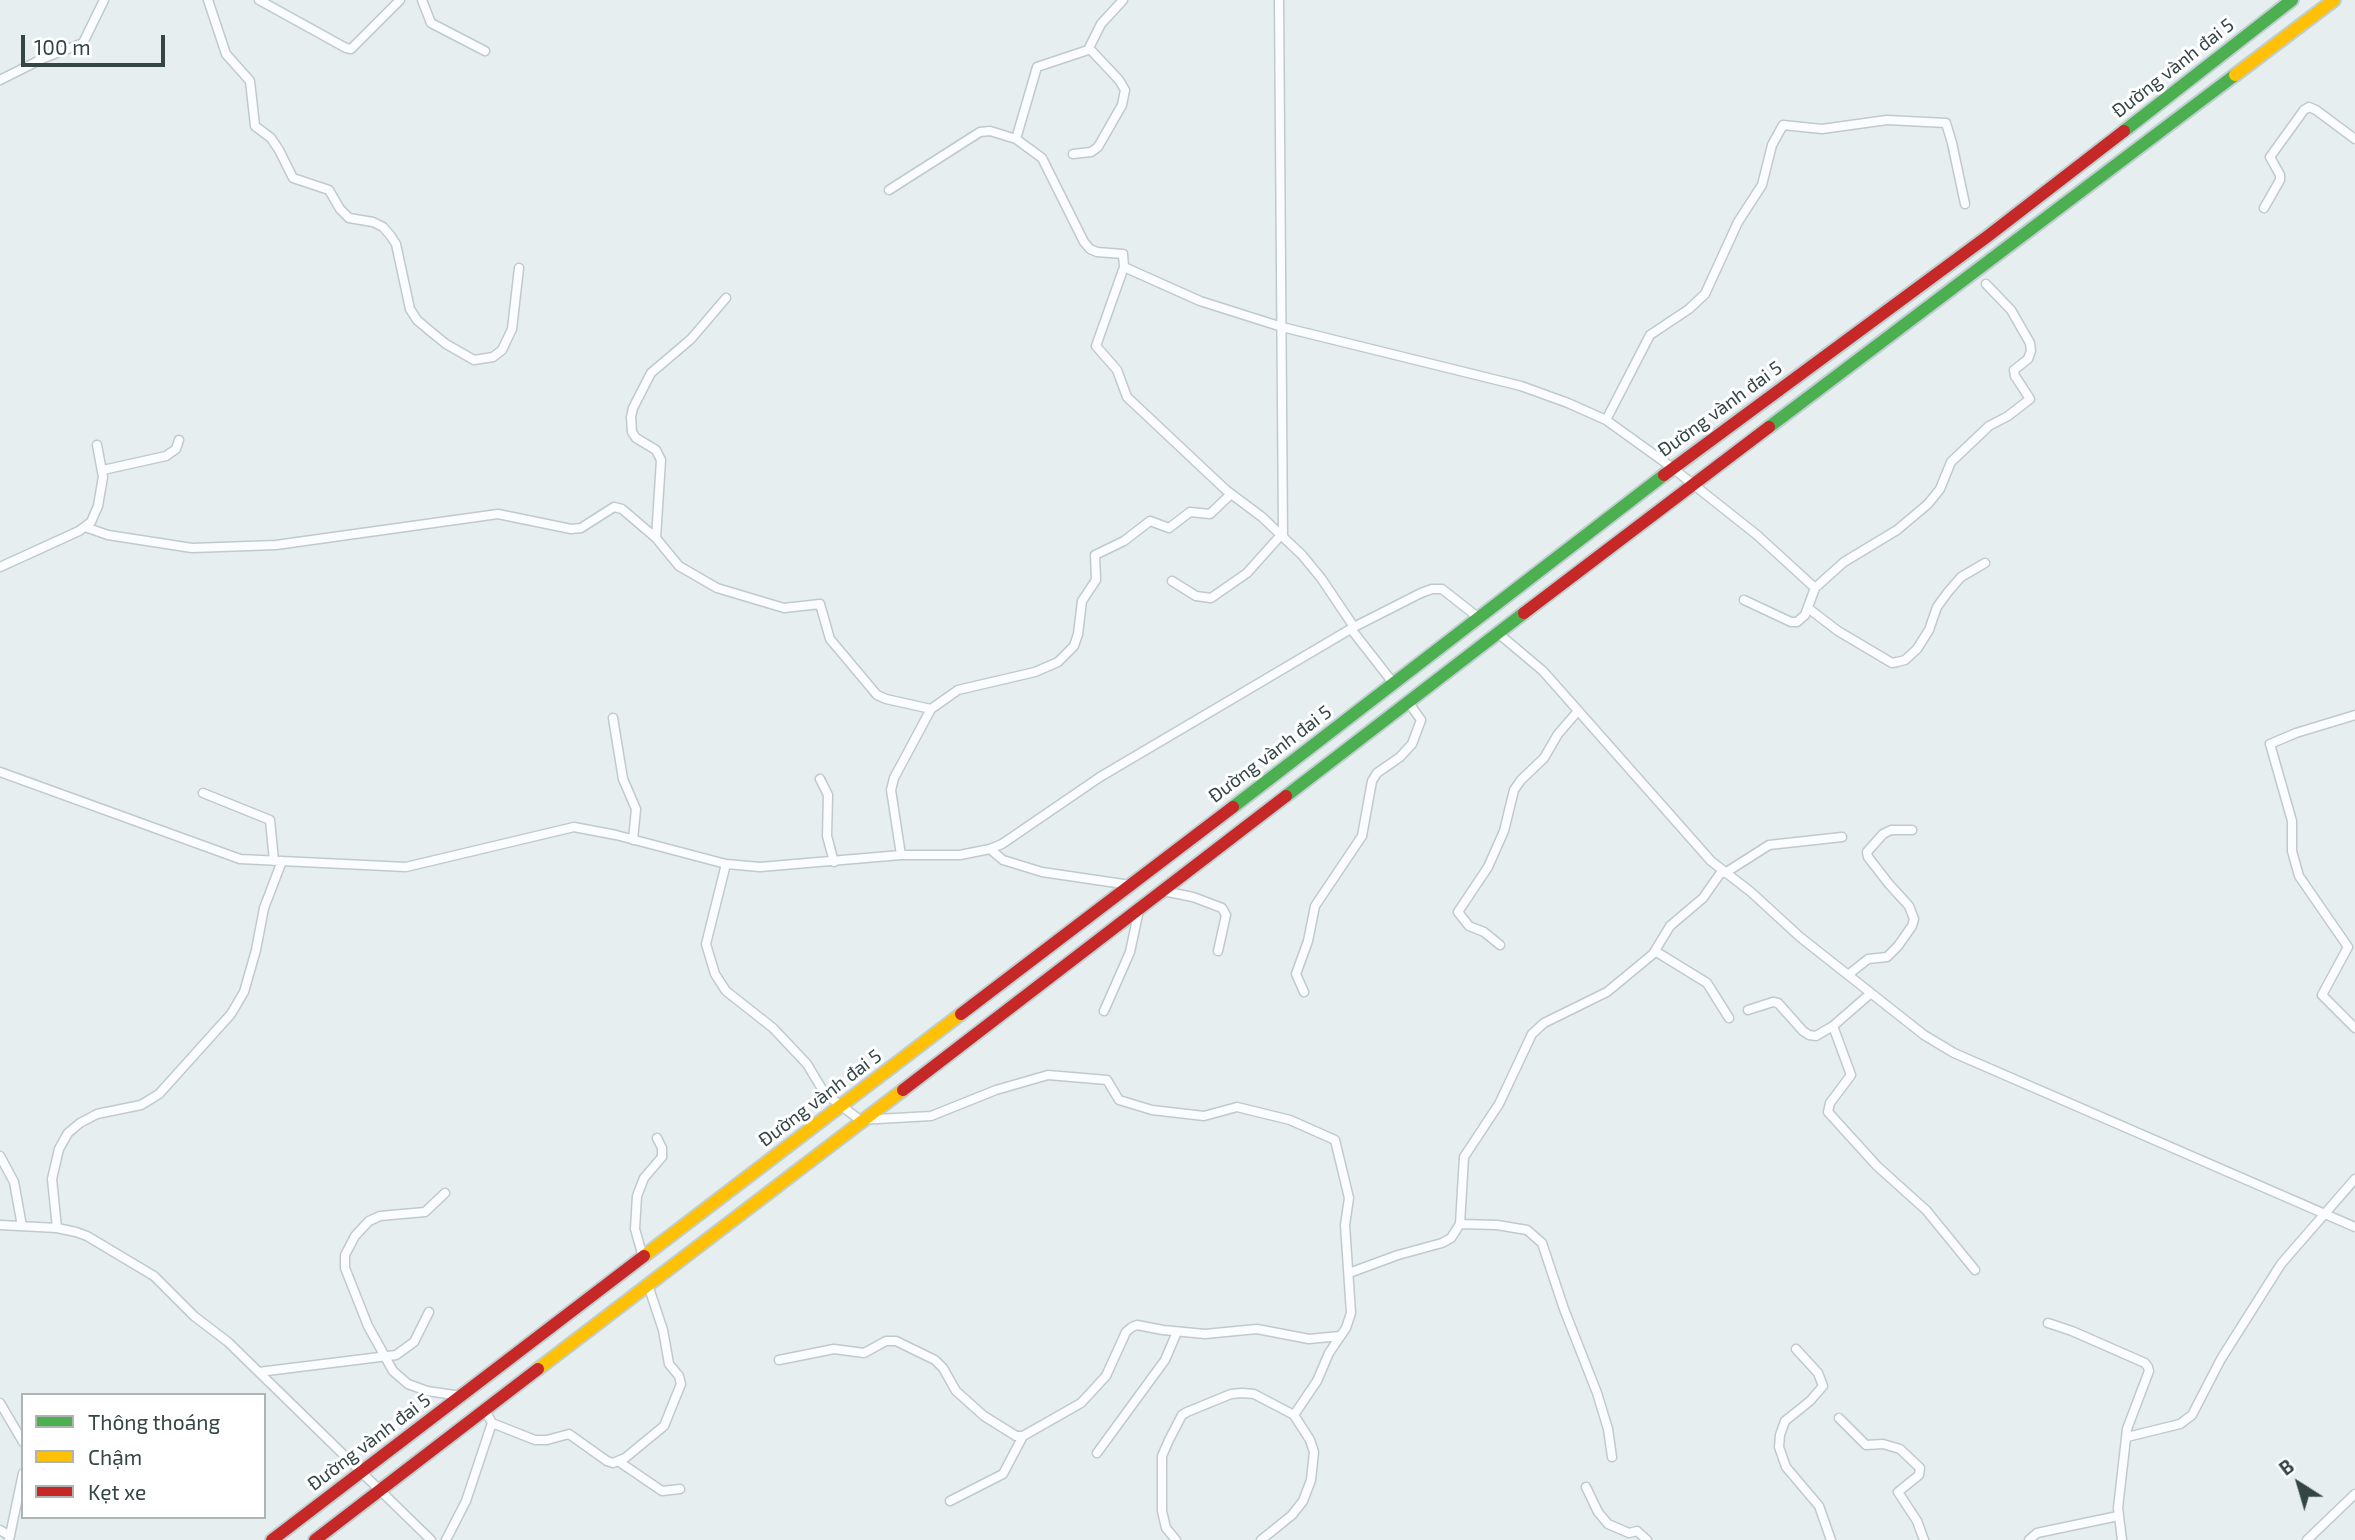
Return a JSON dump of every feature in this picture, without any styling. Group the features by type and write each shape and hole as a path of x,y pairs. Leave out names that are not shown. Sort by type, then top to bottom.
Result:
{"main road":[{"name":"Đường vành đai 5","path":"272,1540 1673,468 1988,236 2292,0"},
{"path":"315,1540 1693,484 2334,0"},
{"path":"1988,236 2000,253"}],"street":[{"path":"0,80 82,43 104,0"},
{"path":"208,0 226,54 250,81 255,126 271,138 293,178 328,190 349,218 373,222 390,234 396,244 410,309 430,331 474,360 493,357 502,350 512,329 519,268"},
{"path":"259,0 352,49 400,0"},
{"path":"422,0 431,23 485,51"},
{"path":"1016,139 1037,67 1083,53 1089,48 1101,24 1123,0"},
{"path":"1172,581 1196,596 1211,598 1247,573 1282,536 1279,0"},
{"path":"1073,154 1091,152 1098,147 1122,105 1125,90 1089,48"},
{"path":"2264,208 2280,180 2270,157 2304,110 2309,107 2316,110 2355,139"},
{"path":"1606,420 1650,335 1689,309 1705,293 1738,222 1762,184 1772,145 1783,125 1822,129 1887,120 1945,123 1952,142 1965,204"},
{"path":"889,190 981,132 990,131 1016,139 1042,158 1084,243 1097,252 1123,254 1124,267 1096,346 1116,370 1130,400 1231,494 1257,512 1282,536 1321,578 1394,684"},
{"path":"1124,267 1192,298 1282,327 1521,386 1568,402 1606,420 1673,468 1757,535 1815,588"},
{"path":"1744,600 1791,622 1797,622 1808,608 1815,588 1844,562 1897,530 1928,504 1940,489 1951,462 1989,426 2013,413 2030,398 2015,376 2014,370 2028,359 2030,343 2011,310 1986,284"},
{"path":"656,538 661,460 656,450 636,438 632,432 631,417 651,373 691,338 726,298"},
{"path":"103,470 166,456 176,449 179,440"},
{"path":"0,567 91,522 98,506 103,470 97,445"},
{"path":"901,855 891,790 894,778 931,709 950,695 966,688 1035,672 1058,662 1074,646 1082,601 1096,580 1095,555 1130,538 1150,521 1169,528 1190,512 1210,514 1231,494"},
{"path":"85,527 108,536 181,548 268,546 498,514 571,529 582,528 614,507 629,513 656,538 679,566 727,593 784,608 820,604 830,639 877,695 931,709"},
{"path":"1808,608 1838,631 1892,663 1905,660 1917,649 1937,607 1948,592 1961,577 1985,563"},
{"path":"0,772 229,856 278,861 418,866 574,827 587,828 726,864 777,867 901,855 960,855 990,849 1014,837 1100,777 1353,628 1406,600 1432,589 1442,589 1479,618"},
{"path":"1499,634 1543,671 1723,872 1751,892 1791,929 1924,1035 1954,1053 2355,1227"},
{"path":"1304,992 1296,974 1308,941 1315,906 1362,836 1372,781 1377,773 1400,757 1412,744 1422,720 1409,703"},
{"path":"1500,945 1484,932 1469,926 1458,912 1488,867 1504,831 1514,790 1544,758 1558,734 1578,711"},
{"path":"2355,715 2270,744 2292,821 2292,851 2298,876 2348,947 2322,995 2355,1028"},
{"path":"613,719 623,779 636,809 633,840"},
{"path":"820,779 828,794 827,836 834,862"},
{"path":"57,1228 52,1179 58,1149 68,1133 97,1114 141,1105 159,1094 230,1014 244,992 278,861 270,820 204,793"},
{"path":"1848,975 1868,960 1887,957 1912,926 1914,919 1909,906 1889,884 1867,852 1883,834 1891,830 1912,830"},
{"path":"1349,1273 1398,1255 1443,1243 1451,1238 1460,1224 1464,1157 1504,1095 1532,1034 1544,1023 1607,992 1655,951 1670,926 1697,904 1723,872 1769,845 1842,837"},
{"path":"990,849 1003,860 1042,872 1130,885"},
{"path":"726,864 706,944 715,974 726,991 773,1028 807,1064 822,1089 855,1117 864,1120 931,1115 978,1096 1048,1075 1107,1080 1119,1100 1157,1111 1204,1116 1237,1107 1290,1121 1330,1136 1338,1144 1349,1198 1345,1225 1351,1313 1346,1328 1313,1389 1294,1415"},
{"path":"1163,891 1193,897 1222,908 1226,915 1218,951"},
{"path":"1104,1011 1130,952 1139,910"},
{"path":"1655,951 1707,983 1729,1018"},
{"path":"1748,1010 1773,1002 1778,1003 1809,1035 1816,1036 1833,1026 1871,993"},
{"path":"1833,1026 1851,1075 1830,1103 1828,1112 1877,1166 1926,1210 1976,1270"},
{"path":"643,1257 635,1229 637,1196 644,1178 662,1157 662,1148 657,1138"},
{"path":"0,1156 14,1182 22,1226"},
{"path":"2127,1437 2180,1424 2192,1415 2221,1359 2281,1264 2355,1179"},
{"path":"446,1193 425,1212 380,1216 369,1221 355,1236 345,1255 345,1268 357,1302 393,1371 408,1384 426,1391 461,1396"},
{"path":"1460,1224 1497,1225 1527,1230 1542,1243 1597,1393 1608,1429 1612,1457"},
{"path":"0,1225 57,1228 87,1236 146,1271 194,1316 228,1342 431,1540"},
{"path":"618,1461 663,1426 681,1384 680,1376 669,1364 663,1330 648,1285"},
{"path":"259,1372 396,1355 414,1342 429,1312"},
{"path":"2048,1324 2072,1331 2145,1363 2148,1367 2149,1371 2130,1420 2127,1437 2118,1516 2122,1540"},
{"path":"950,1501 1003,1474 1023,1436 1081,1403 1106,1376 1126,1332 1132,1327 1137,1325 1205,1334 1257,1329 1309,1339 1340,1336"},
{"path":"1097,1453 1165,1360 1177,1332"},
{"path":"779,1360 834,1349 864,1353 886,1341 896,1341 935,1360 943,1368 956,1391 984,1416 1008,1433 1023,1436"},
{"path":"1796,1349 1818,1373 1823,1386 1786,1421 1780,1435 1779,1447 1786,1467 1819,1506 1831,1540"},
{"path":"1176,1540 1166,1528 1162,1511 1162,1456 1182,1415 1242,1392 1254,1394 1294,1415 1310,1440 1314,1452 1311,1480 1303,1501 1292,1515 1261,1540"},
{"path":"0,1403 21,1440"},
{"path":"485,1410 492,1423 541,1441 569,1434 607,1461 618,1461 662,1491 680,1489"},
{"path":"1839,1418 1866,1445 1883,1444 1896,1447 1920,1468 1919,1475 1898,1492 1917,1521 1924,1540"},
{"path":"446,1540 466,1501 492,1423"},
{"path":"0,1530 10,1538 21,1483"},
{"path":"1586,1487 1598,1513 1608,1524 1629,1533 1637,1531 1647,1540"},
{"path":"2306,1540 2355,1494"},
{"path":"2029,1540 2037,1534 2118,1516"}],"traffic: fast":[{"path":"2124,131 2292,0"},
{"path":"1769,427 2235,75"},
{"path":"1233,807 1664,475"},
{"path":"1286,796 1524,613"}],"traffic: slow":[{"path":"2235,75 2334,0"},
{"path":"644,1256 961,1014"},
{"path":"538,1369 903,1090"}],"traffic: jam":[{"path":"1664,475 1988,236 2124,131"},
{"path":"1524,613 1769,427"},
{"path":"903,1090 1286,796"},
{"path":"961,1014 1233,807"},
{"path":"272,1540 644,1256"},
{"path":"315,1540 538,1369"}]}
